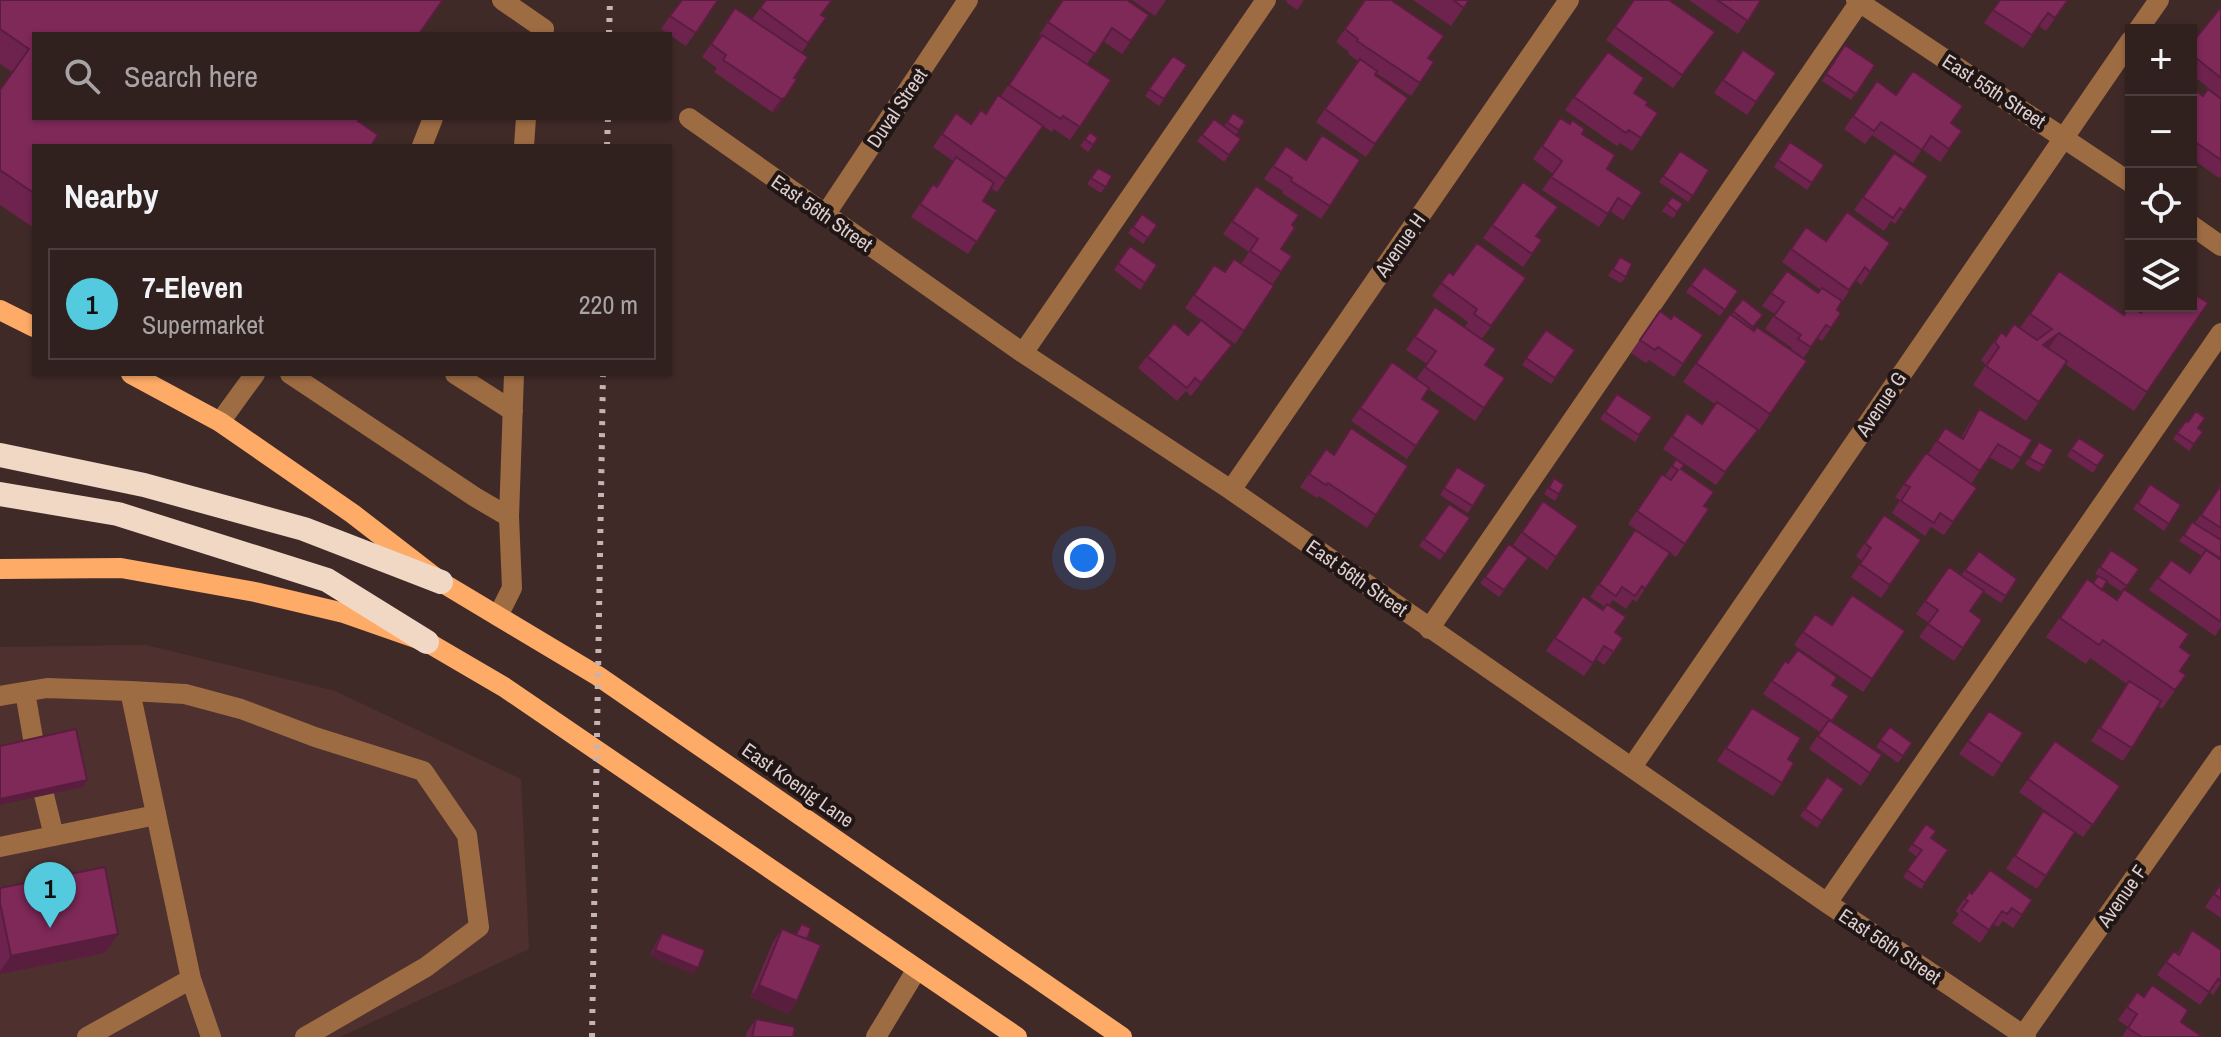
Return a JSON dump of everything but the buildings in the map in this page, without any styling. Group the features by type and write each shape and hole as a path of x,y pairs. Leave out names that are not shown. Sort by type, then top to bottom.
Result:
{"highway":[{"path":"0,455 144,485 304,529 441,582"},
{"path":"0,494 118,514 327,580 427,642"}],"main road":[{"path":"0,310 32,326"},
{"name":"East Koenig Lane","path":"135,376 220,422 353,514 441,582 598,676 1122,1037"},
{"path":"0,569 121,568 255,592 344,613 427,642 504,687 1017,1037"}],"street":[{"path":"502,0 535,28"},
{"name":"Duval Street","path":"825,215 968,0"},
{"path":"1023,353 1266,0"},
{"name":"Avenue H","path":"1231,490 1569,0"},
{"path":"2142,24 2159,0"},
{"path":"1429,629 1859,1"},
{"name":"East 55th Street","path":"1859,1 2125,179"},
{"name":"Avenue G","path":"1632,767 2125,49"},
{"name":"East 56th Street","path":"689,118 1023,353 1231,490 2024,1036"},
{"path":"423,144 432,120"},
{"path":"524,144 526,120"},
{"path":"2197,229 2221,246"},
{"path":"1827,903 2221,333"},
{"path":"220,422 254,376"},
{"path":"293,376 509,517"},
{"path":"458,376 513,411"},
{"path":"498,616 512,588 509,517 514,376"},
{"path":"0,696 47,688 185,694 241,709 315,737 423,771 467,835 479,927 426,967 305,1037"},
{"path":"130,691 191,979 211,1037"},
{"path":"25,692 34,744"},
{"name":"Avenue F","path":"2024,1036 2221,755"},
{"path":"44,795 54,836"},
{"path":"0,847 156,815"},
{"path":"876,1037 917,969"},
{"path":"87,1037 191,979"}],"shaded area":[{"path":"146,645 335,691 521,779 529,949 340,1037 0,1037 0,647"}],"railway":[{"path":"609,32 610,0"},
{"path":"607,144 608,120"},
{"path":"592,1037 603,376"}],"place":[{"name":"7-Eleven","path":"50,928"}]}
